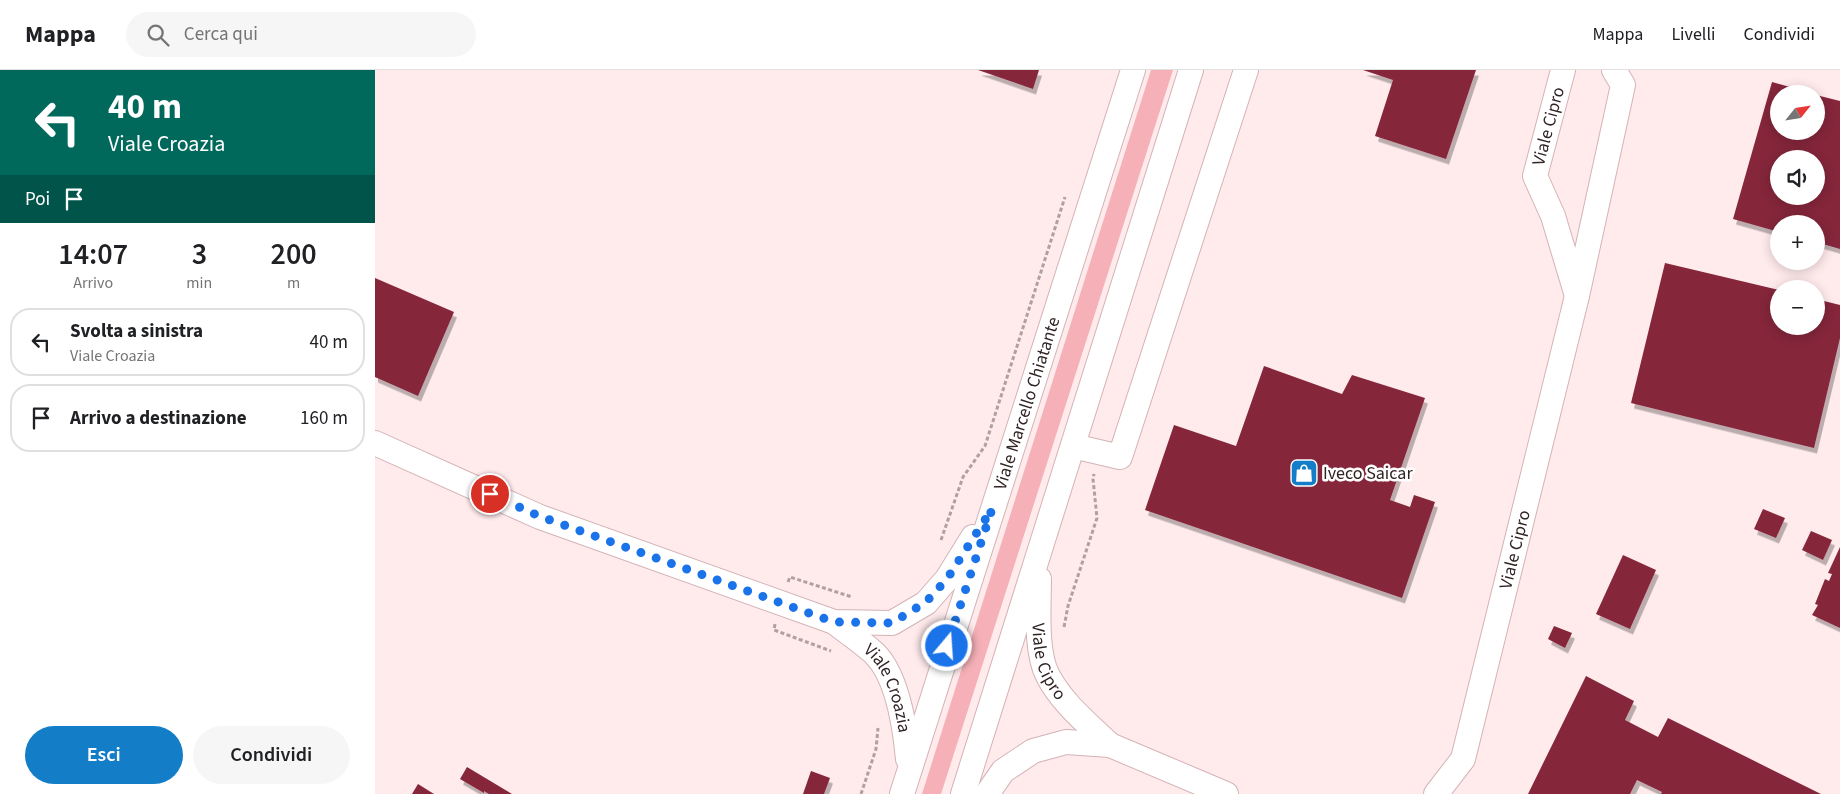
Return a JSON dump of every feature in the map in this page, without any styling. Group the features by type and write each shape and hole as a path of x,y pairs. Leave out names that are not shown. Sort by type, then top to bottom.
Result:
{"street":[{"name":"Viale Marcello Chiatante","path":"905,783 1133,70"},
{"path":"963,794 1191,70"},
{"path":"1073,446 1120,457 1247,70"},
{"name":"Viale Cipro","path":"1563,70 1535,176 1553,216 1577,296"},
{"name":"Viale Cipro","path":"1436,794 1463,759 1577,296 1623,85 1613,70"},
{"name":"Viale Croazia","path":"375,443 539,516 834,622 875,654 891,681 904,720 905,783"},
{"name":"Viale Croazia","path":"834,622 892,623 926,602 947,579 992,509"},
{"name":"Viale Cipro","path":"1039,554 1039,640 1047,675 1070,707 1110,745"},
{"name":"Viale Cipro","path":"987,794 1003,771 1033,750 1066,742 1110,745 1226,794"}],"path":[{"path":"938,550 963,477 985,446 1067,192"},
{"path":"839,654 774,630 790,577 855,598"},
{"path":"861,794 876,749 879,724"}],"shaded area":[{"path":"1151,70 1173,70 941,794 922,794"}],"building":[{"path":"978,70 1039,70 1033,89"},
{"path":"1363,70 1476,70 1446,159 1375,136 1393,80"},
{"path":"1772,82 1783,85 1771,85"},
{"path":"1770,89 1770,140 1825,140 1825,97 1840,101 1840,249 1825,245 1825,215 1770,215 1770,229 1733,219"},
{"path":"1665,263 1770,288 1770,335 1825,335 1825,301 1840,305 1840,338 1814,448 1631,403"},
{"path":"375,278 454,312 418,396 375,377"},
{"name":"Iveco Saicar","path":"1264,366 1342,394 1352,375 1425,398 1390,500 1410,507 1414,495 1435,502 1402,598 1145,510 1174,425 1236,446"},
{"path":"1763,509 1785,518 1776,538 1754,529"},
{"path":"1811,531 1832,540 1823,560 1802,550"},
{"path":"1840,547 1840,628 1812,615 1818,605 1815,604 1825,579 1829,581 1832,574 1828,573"},
{"path":"1623,555 1656,570 1630,629 1596,614"},
{"path":"1554,626 1572,633 1565,648 1548,639"},
{"path":"1586,676 1634,701 1625,720 1658,737 1668,718 1821,794 1661,794 1662,792 1637,780 1630,794 1528,794"},
{"path":"467,767 512,794 489,794 484,791 484,793 460,779"},
{"path":"811,771 830,778 824,794 803,794"},
{"path":"418,784 434,794 412,794"}],"place":[{"name":"Iveco Saicar","path":"1304,473"}],"route":[{"path":"490,494 539,516 834,622 892,623 926,602 947,579 992,509 947,646"}]}
